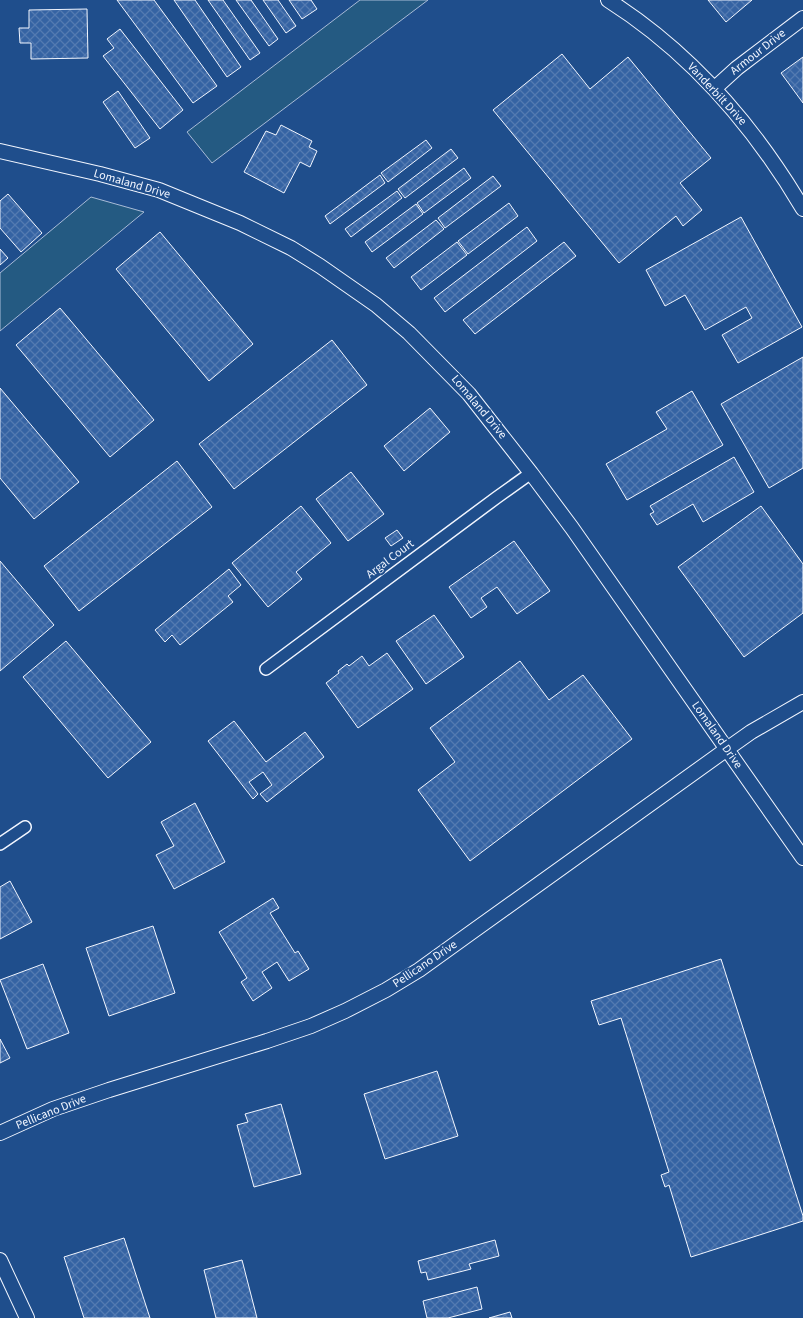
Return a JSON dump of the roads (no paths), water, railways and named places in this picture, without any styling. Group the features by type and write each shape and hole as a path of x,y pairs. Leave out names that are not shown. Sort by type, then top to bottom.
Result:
{"street":[{"name":"Vanderbilt Drive","path":"608,0 629,13 715,88 749,128 771,158 803,209"},
{"name":"Armour Drive","path":"715,88 737,68 803,18"},
{"name":"Lomaland Drive","path":"0,151 160,190 240,223 291,248 347,284 409,334 469,394 531,473 572,528 803,858"},
{"name":"Argal Court","path":"266,669 456,526 531,473"},
{"name":"Pellicano Drive","path":"0,1133 52,1110 102,1092 311,1026 386,990 419,970 751,732 803,702"},
{"path":"0,844 25,827"},
{"path":"0,1260 27,1318"}]}
